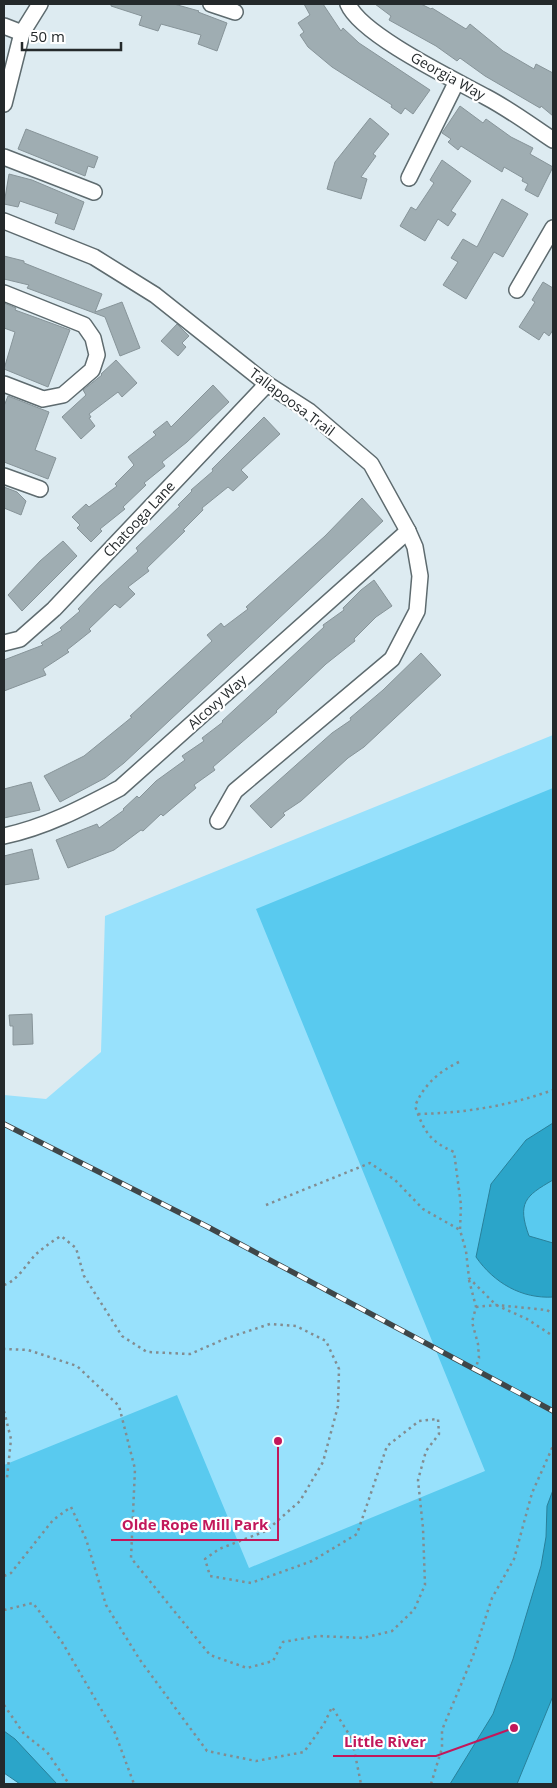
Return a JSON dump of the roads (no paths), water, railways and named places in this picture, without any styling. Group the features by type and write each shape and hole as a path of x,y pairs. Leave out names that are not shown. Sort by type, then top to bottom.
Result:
{"street":[{"path":"4,104 22,33 40,4"},
{"path":"211,4 235,12"},
{"name":"Georgia Way","path":"348,4 366,24 396,47 456,83 487,97 553,140"},
{"path":"4,26 22,33"},
{"path":"409,178 456,83"},
{"path":"4,157 94,192"},
{"name":"Tallapoosa Trail","path":"4,221 94,257 155,295 267,384 309,411 371,464 415,547 420,576 417,611 392,658 235,791 218,821"},
{"path":"517,290 553,228"},
{"path":"4,292 84,325 93,338 97,355 92,370 63,395 43,399 4,384"},
{"name":"Chatooga Lane","path":"4,643 20,639 54,609 267,384"},
{"path":"4,476 40,490"},
{"name":"Alcovy Way","path":"4,836 26,831 66,817 120,788 408,531"}],"railway":[{"path":"4,1124 208,1227 553,1411"}],"place":[{"name":"Olde Rope Mill Park","path":"278,1441"},
{"name":"Little River","path":"514,1728"}]}
